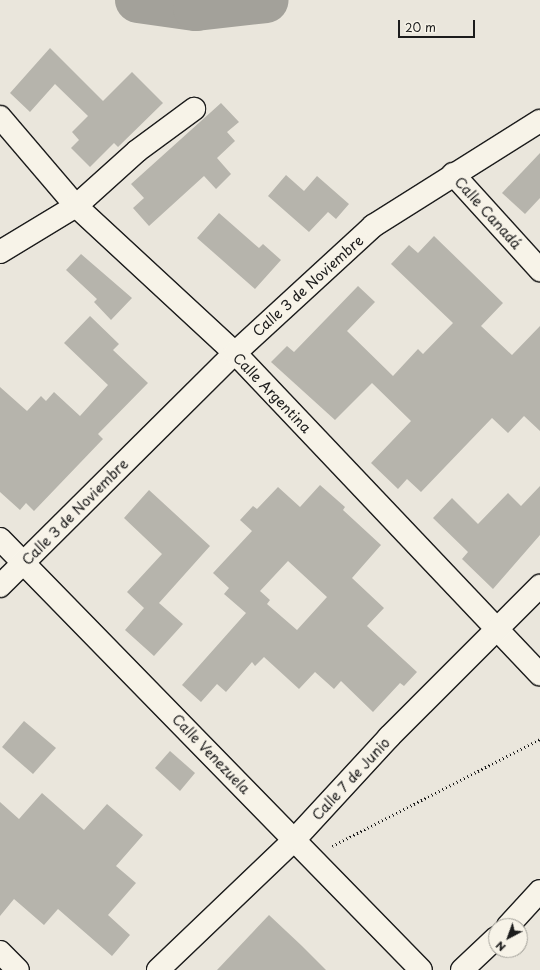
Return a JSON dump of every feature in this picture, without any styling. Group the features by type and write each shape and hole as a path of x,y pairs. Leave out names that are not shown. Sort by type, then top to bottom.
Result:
{"street":[{"path":"0,252 76,206 137,151 194,109"},
{"name":"Calle Argentina","path":"0,117 76,206 235,353 540,674"},
{"name":"Calle 3 de Noviembre","path":"0,586 24,564 235,353 373,226 453,174 540,121"},
{"name":"Calle Canadá","path":"453,174 540,270"},
{"name":"Calle Venezuela","path":"0,539 421,970"},
{"name":"Calle 7 de Junio","path":"158,970 295,840 389,737 540,586"},
{"path":"515,918 540,891"},
{"path":"462,970 488,946"},
{"path":"0,952 18,970"}],"path":[{"path":"311,857 540,739"}],"building":[{"path":"50,48 103,101 132,72 163,103 118,147 114,143 90,167 71,148 79,140 72,132 88,116 55,84 30,112 10,93"},
{"path":"221,103 239,122 227,132 235,141 217,158 231,174 216,189 204,176 149,226 133,208 144,198 131,184"},
{"path":"540,153 540,198 525,214 502,193"},
{"path":"286,175 304,191 317,176 349,204 336,219 328,212 309,232 268,196"},
{"path":"219,213 259,248 263,244 281,260 255,289 197,238"},
{"path":"434,236 503,303 481,326 512,355 540,326 540,431 524,416 508,433 492,418 421,492 407,479 398,489 371,463 411,421 372,383 335,420 271,362 287,346 294,352 358,286 375,302 347,331 393,376 418,349 423,354 453,323 391,264 409,245 418,253"},
{"path":"81,254 132,298 111,320 94,302 97,299 66,270"},
{"path":"90,316 119,344 113,350 148,383 98,434 103,439 34,511 26,503 20,510 0,492 0,387 27,411 41,396 46,401 54,392 80,416 108,385 64,343"},
{"path":"320,485 345,507 343,510 381,545 352,578 384,608 367,626 417,672 404,686 400,683 373,712 341,681 334,689 315,672 299,689 264,657 255,666 252,662 226,692 217,684 201,702 182,685 246,613 224,594 229,588 213,573 252,531 240,520 253,506 257,509 278,487 300,507","holes":["288,561 327,597 297,630 267,604 270,600 260,591"]},
{"path":"540,486 540,535 493,589 462,559 468,552 433,518 452,498 478,524 508,493 521,506"},
{"path":"149,490 210,546 159,603 183,624 154,656 125,630 144,608 127,592 162,554 124,518"},
{"path":"24,721 56,748 33,774 2,747"},
{"path":"170,751 195,773 180,791 155,768"},
{"path":"42,793 84,830 107,804 143,835 116,866 136,883 108,915 130,935 112,956 58,909 44,925 14,899 0,916 0,802 19,819"},
{"path":"269,915 302,946 326,970 217,970"}],"waterway":[{"path":"138,0 196,8 266,0"}]}
